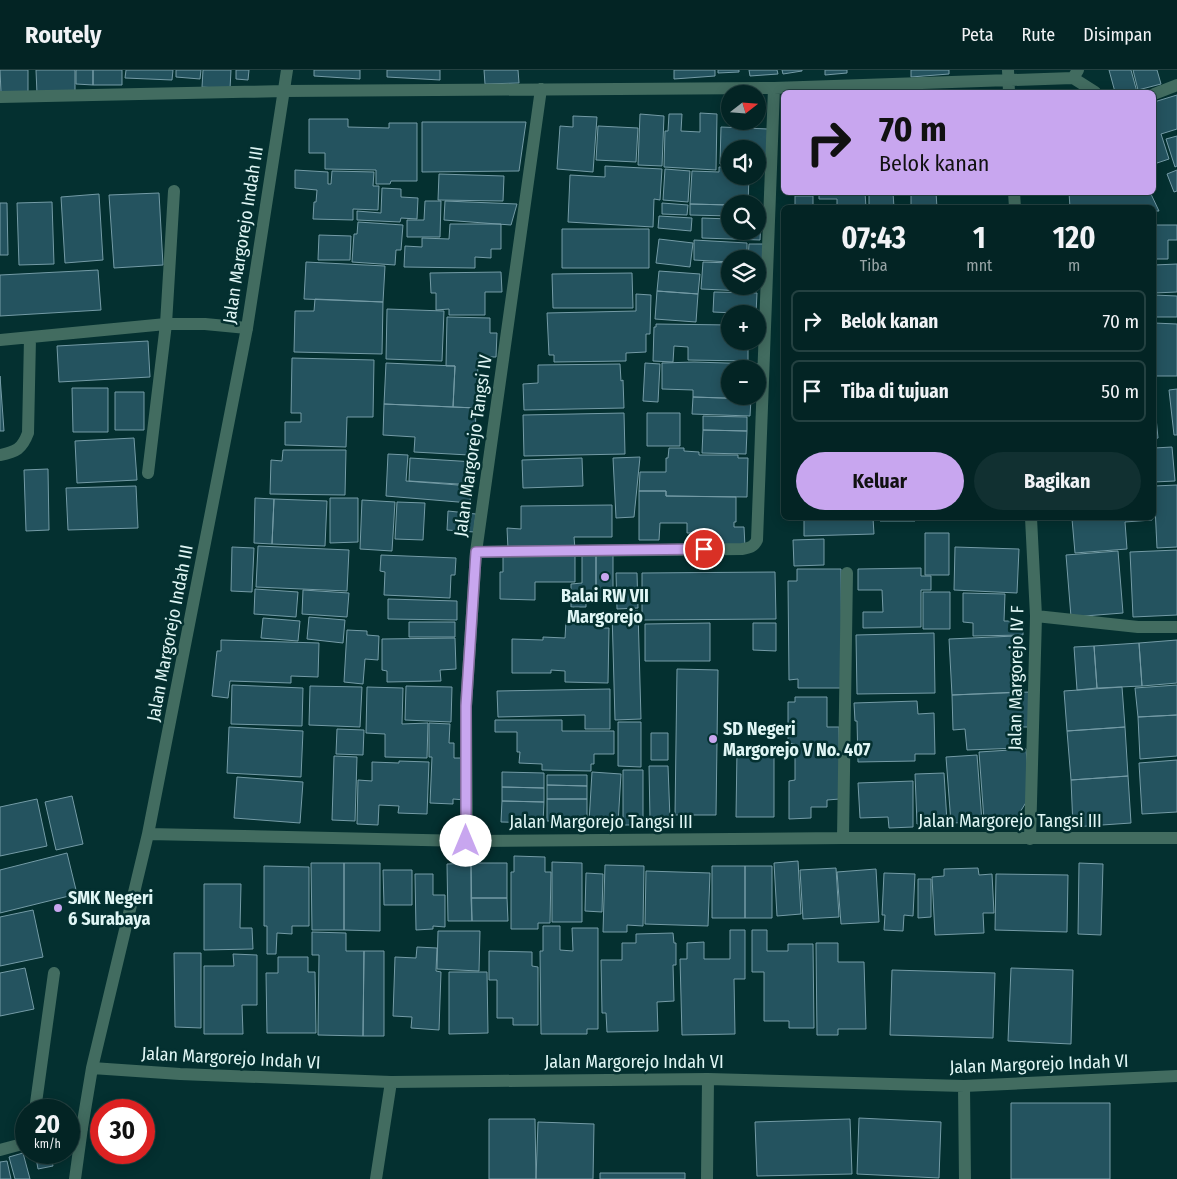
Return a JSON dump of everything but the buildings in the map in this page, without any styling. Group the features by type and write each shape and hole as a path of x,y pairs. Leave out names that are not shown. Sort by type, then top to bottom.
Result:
{"street":[{"name":"Jalan Margorejo Indah III","path":"75,1179 92,1068 148,834 247,328 287,70"},
{"path":"0,97 284,91 774,88 1008,81 1075,74 1093,90"},
{"path":"1156,93 1177,85"},
{"path":"476,552 742,549 752,546 757,540 774,88"},
{"name":"Jalan Margorejo Tangsi IV","path":"466,841 466,706 476,552 541,89"},
{"path":"148,473 166,324 174,190"},
{"path":"0,340 166,324 205,324 247,328"},
{"path":"0,455 17,450 24,444 28,433 30,338"},
{"name":"Jalan Margorejo IV F","path":"1030,839 1036,616 1031,520"},
{"path":"843,838 847,573"},
{"path":"1036,616 1138,627 1177,626"},
{"name":"Jalan Margorejo Tangsi III","path":"148,834 466,841 1177,838"},
{"path":"37,1099 54,973"},
{"name":"Jalan Margorejo Indah VI","path":"92,1068 180,1074 391,1082 708,1079 964,1086 1177,1076"},
{"path":"707,1179 708,1079"},
{"path":"376,1179 391,1082"},
{"path":"964,1086 965,1179"},
{"path":"0,1150 15,1146"}],"place":[{"name":"Balai RW VII Margorejo","path":"605,577"},
{"name":"SD Negeri Margorejo V No. 407","path":"713,739"},
{"name":"SMK Negeri 6 Surabaya","path":"58,908"}],"route":[{"path":"466,841 466,706 476,552 704,549"}]}
